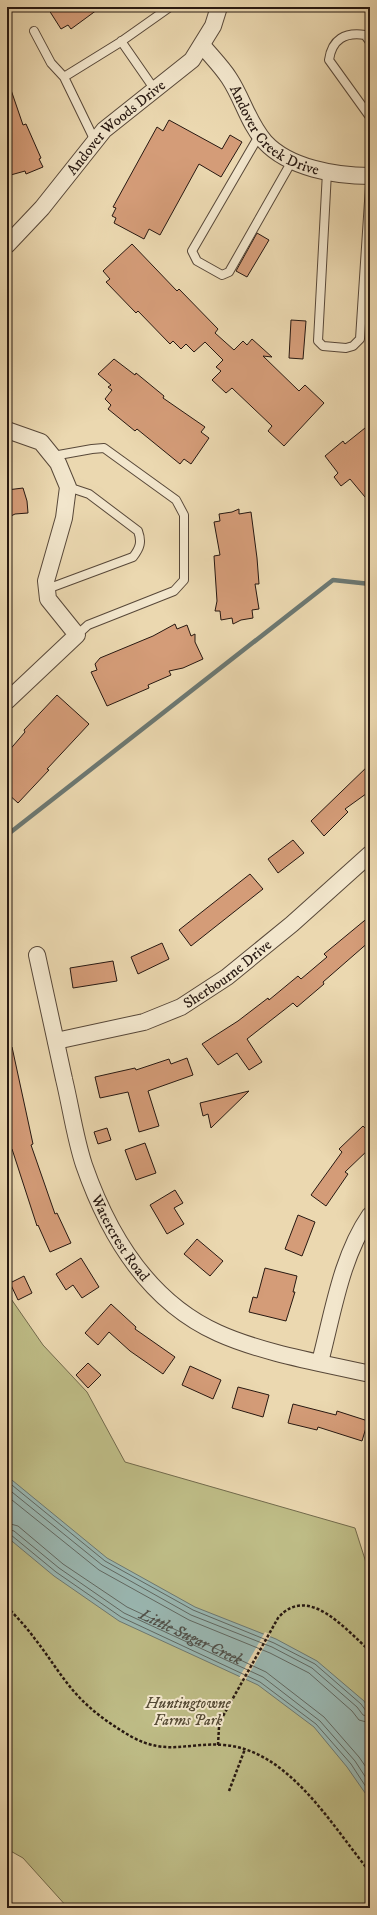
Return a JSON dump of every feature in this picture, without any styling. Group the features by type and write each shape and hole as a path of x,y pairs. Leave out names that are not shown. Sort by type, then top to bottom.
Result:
{"street":[{"name":"Andover Woods Drive","path":"7,245 42,208 95,141 111,124 192,60 213,26 219,7"},
{"name":"Andover Creek Drive","path":"202,45 229,78 240,98 248,119 266,142 292,161 327,172 370,176"},
{"path":"7,430 42,442 58,463 68,488 64,518 46,581 48,599 63,620 77,635 7,701"},
{"name":"Sherbourne Drive","path":"56,1040 144,1022 181,1007 227,977 292,924 370,854"},
{"name":"Watercrest Road","path":"37,955 84,1164 99,1204 112,1229 138,1270 161,1295 183,1312 217,1333 245,1344 370,1374"},
{"path":"320,1362 349,1252 361,1228 370,1215"}],"lane":[{"path":"64,77 121,41 170,7"},
{"path":"34,30 51,63 64,77 95,141"},
{"path":"370,42 365,35 355,33 343,36 330,48 329,60 370,117"},
{"path":"121,41 155,90"},
{"path":"260,134 192,251 197,261 222,275 229,272 292,161"},
{"path":"327,172 318,341 323,346 346,348 354,346 360,339 370,186"},
{"path":"53,456 104,448 176,500 184,515 184,580 174,591 88,625 77,635"},
{"path":"47,589 133,557 140,549 141,540 138,531 89,494 68,488"}],"path":[{"path":"218,1745 220,1722 229,1703 278,1618 287,1608 298,1605 308,1605 336,1621 370,1651"},
{"path":"7,1607 36,1640 78,1696 117,1728 145,1743 162,1748 177,1749 218,1745 245,1749 258,1754 272,1762 296,1782 315,1803 370,1872"},
{"path":"229,1791 245,1749"}],"green space":[{"name":"Huntingtowne Farms Park","path":"7,1293 43,1345 87,1392 125,1462 355,1528 370,1575 370,1908 68,1908 23,1858 7,1849"}],"water":[{"name":"Little Sugar Creek","path":"7,1476 107,1558 195,1607 276,1639 317,1661 364,1701 370,1711 370,1800 347,1767 314,1727 258,1685 119,1621 54,1576 7,1537"}],"pier":[{"path":"265,1632 271,1635 245,1681 239,1678"}],"building":[{"path":"47,7 101,7 71,29 68,25 61,29"},
{"path":"7,84 9,84 23,125 26,124 41,158 39,159 43,167 26,174 25,171 7,176"},
{"path":"169,120 222,149 230,135 242,142 221,177 199,164 160,235 149,229 144,239 114,223 116,218 112,216 116,208 113,207 157,127 163,131"},
{"path":"257,233 269,240 247,277 236,271"},
{"path":"132,244 177,291 179,289 218,329 215,333 234,350 243,341 247,345 252,339 272,357 263,356 299,391 305,385 324,403 284,446 268,431 272,426 232,388 226,393 212,380 221,371 216,367 223,360 205,342 194,352 186,344 181,349 173,341 170,344 138,311 136,313 106,282 110,279 103,271"},
{"path":"291,320 306,321 303,359 289,358"},
{"path":"114,359 135,375 136,373 164,396 163,398 205,427 201,432 209,438 191,464 184,459 180,464 137,429 135,431 108,409 111,405 105,399 112,390 108,387 111,385 98,374"},
{"path":"370,424 370,503 350,479 341,486 334,477 338,473 325,456 343,441 345,444"},
{"path":"23,488 27,501 28,513 15,514 7,518 7,490"},
{"path":"239,509 239,514 251,512 257,558 259,584 255,584 259,609 252,610 253,618 241,620 233,624 232,618 221,620 220,611 215,611 217,601 214,556 220,555 214,522 220,521 219,514 232,512"},
{"path":"175,624 177,629 187,625 191,636 195,634 195,642 203,659 183,668 169,671 171,675 148,685 149,688 107,706 91,672 97,670 95,664 100,658 153,636"},
{"path":"57,695 89,724 18,803 7,793 7,753 25,732 24,730"},
{"path":"370,764 370,791 345,809 348,812 324,836 311,821"},
{"path":"293,840 304,853 278,873 268,859"},
{"path":"250,874 263,889 191,946 179,930"},
{"path":"370,916 370,941 297,1007 293,1003 247,1039 262,1062 249,1070 237,1053 218,1065 202,1044 238,1021 268,998 269,1000 298,976 301,979 327,957 324,954"},
{"path":"162,943 169,959 138,974 131,957"},
{"path":"113,961 117,981 73,988 70,968"},
{"path":"12,1047 33,1144 31,1145 55,1214 57,1213 71,1243 50,1252 38,1225 37,1226 12,1149 10,1149 7,1135 7,1048"},
{"path":"187,1058 193,1075 148,1091 159,1126 139,1132 128,1092 100,1098 95,1077 135,1068 136,1070 169,1059 171,1064"},
{"path":"249,1091 211,1128 208,1114 203,1116 200,1103"},
{"path":"363,1126 370,1133 370,1148 345,1172 348,1174 326,1206 311,1195 342,1152 339,1149"},
{"path":"107,1128 111,1140 98,1144 94,1132"},
{"path":"145,1143 156,1173 136,1180 125,1150"},
{"path":"175,1190 183,1203 174,1208 184,1224 167,1234 150,1205"},
{"path":"298,1215 315,1222 302,1256 285,1249"},
{"path":"197,1239 223,1261 210,1276 184,1254"},
{"path":"81,1258 99,1287 82,1298 73,1285 66,1290 56,1274"},
{"path":"265,1268 297,1276 293,1292 295,1292 286,1321 249,1312 253,1297 257,1298"},
{"path":"24,1276 32,1293 18,1300 10,1283"},
{"path":"111,1304 136,1327 135,1329 175,1357 163,1374 130,1351 109,1332 98,1345 85,1333"},
{"path":"88,1363 101,1375 88,1388 76,1375"},
{"path":"190,1366 221,1380 213,1399 182,1385"},
{"path":"238,1387 269,1395 263,1417 232,1408"},
{"path":"293,1404 336,1415 337,1411 368,1421 362,1441 318,1427 317,1430 288,1423"}],"waterway":[{"path":"7,835 333,580 370,584"}]}
